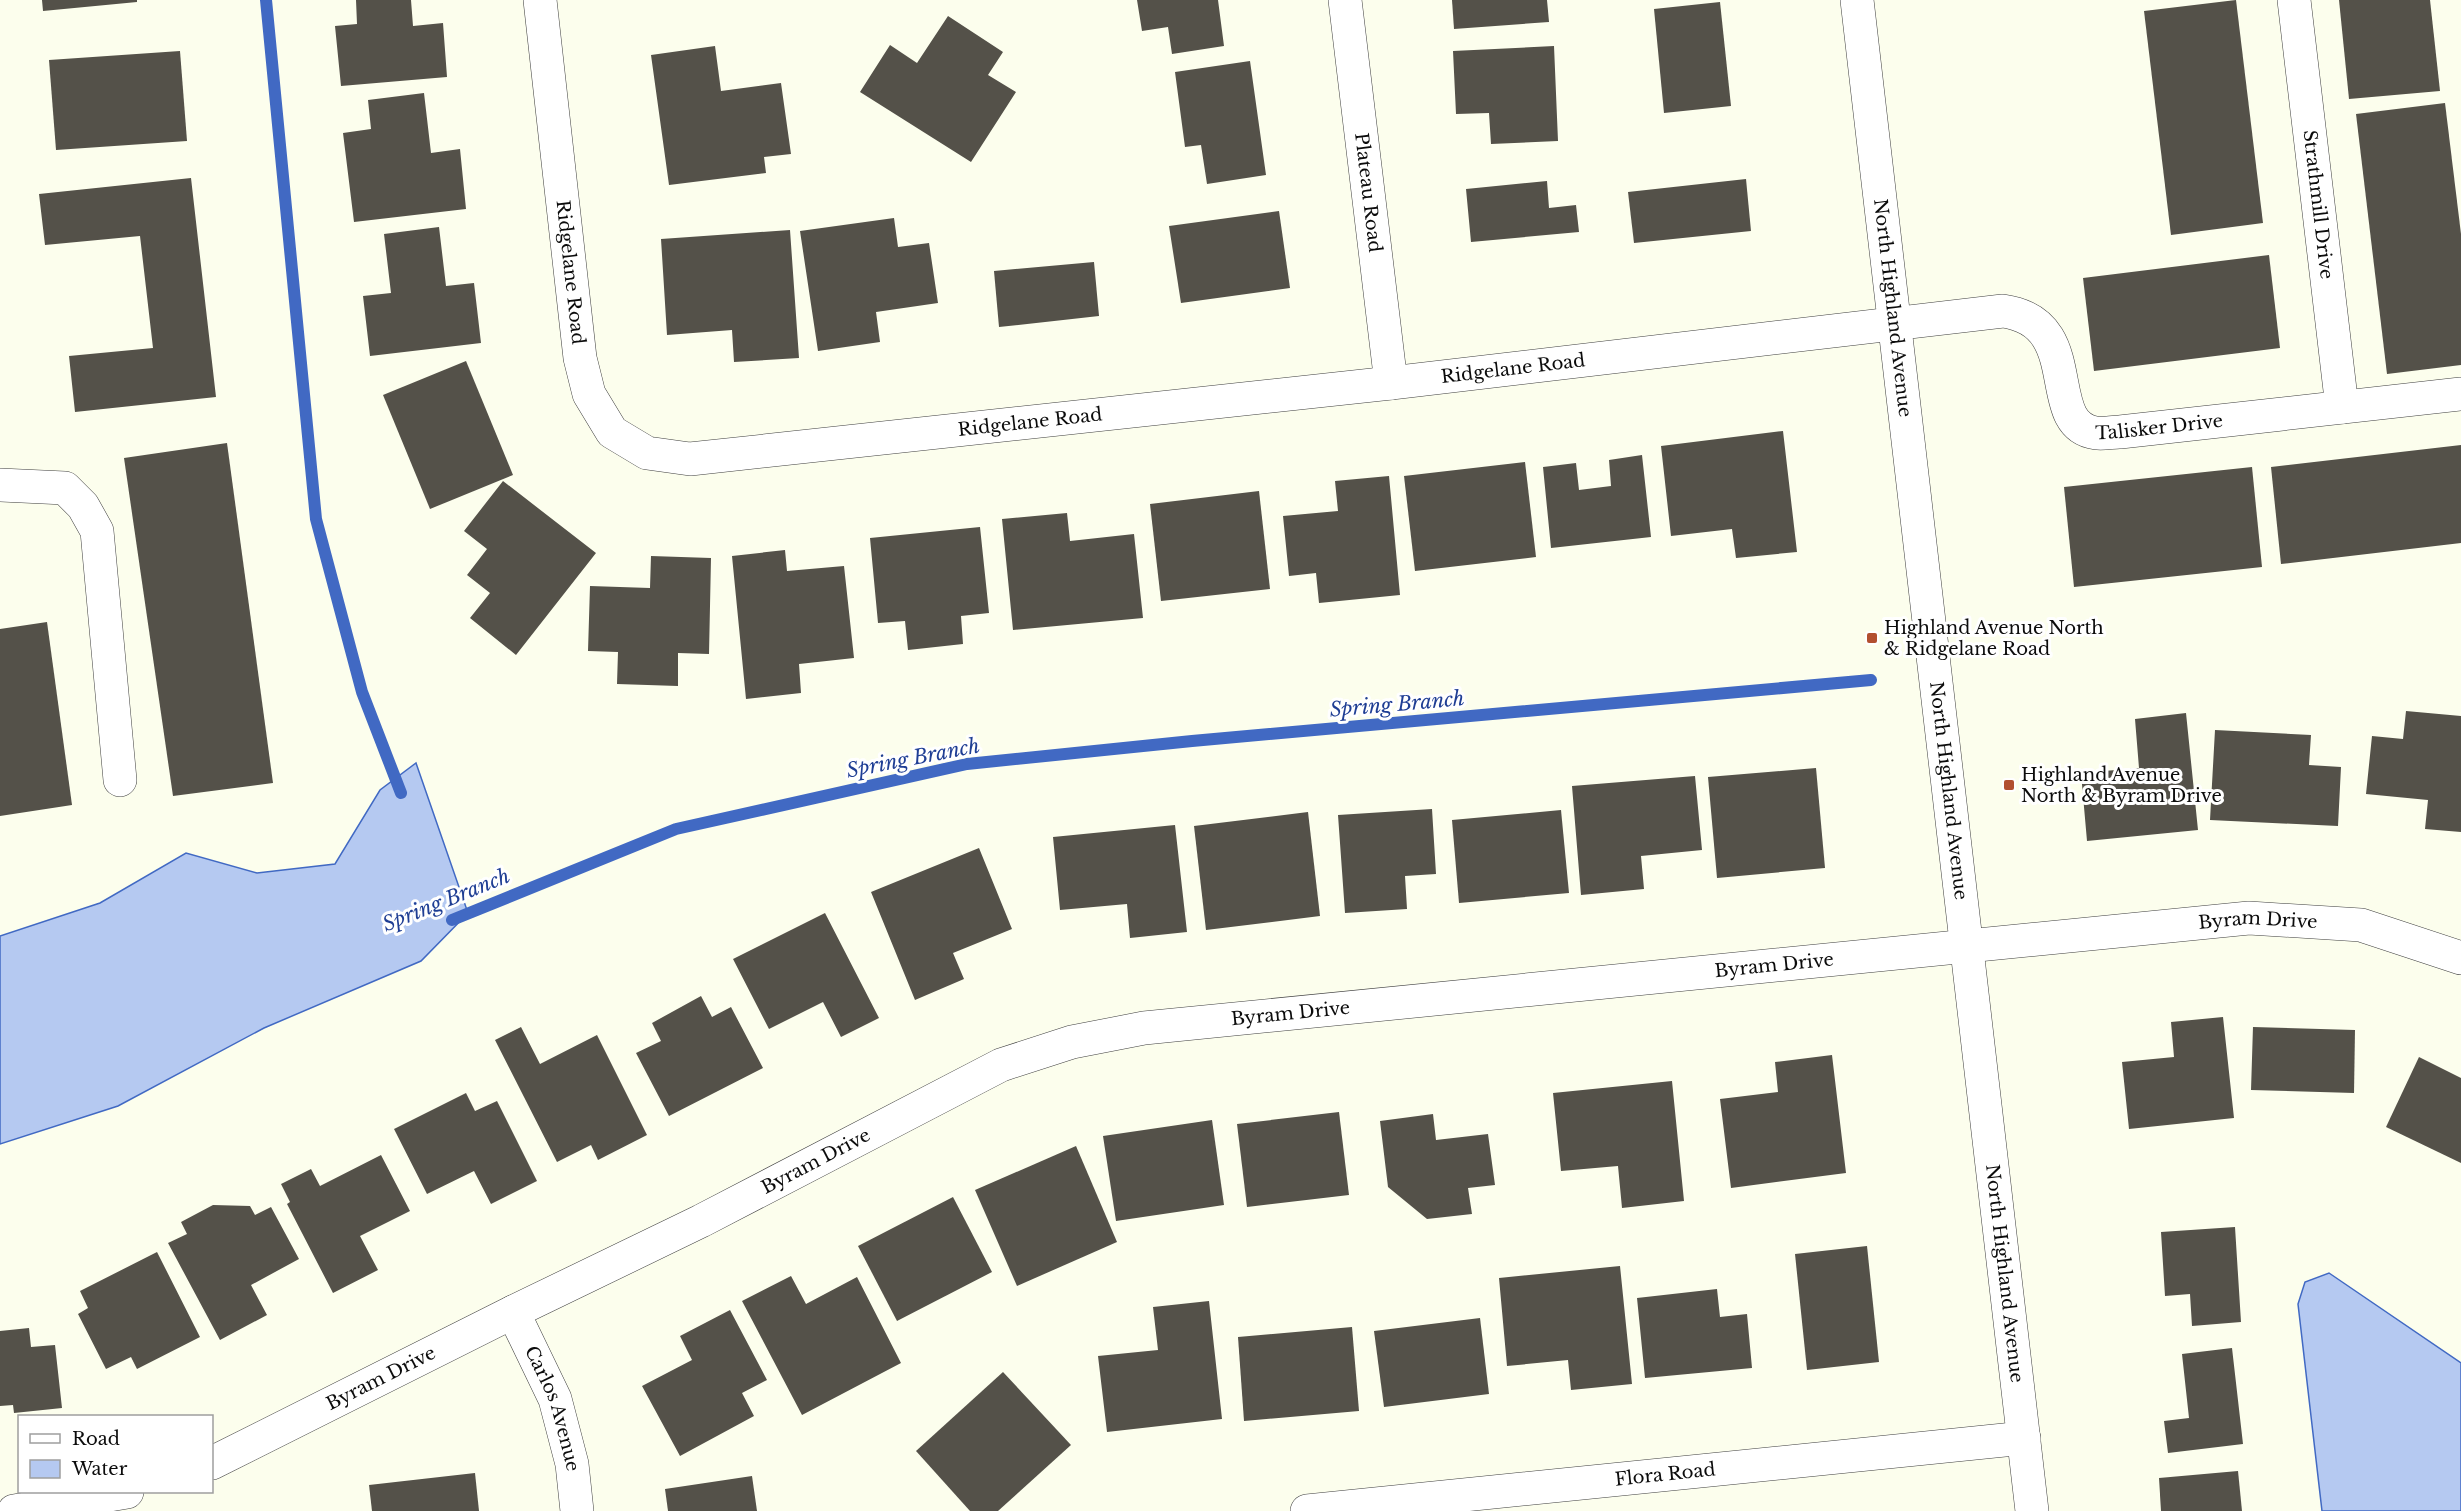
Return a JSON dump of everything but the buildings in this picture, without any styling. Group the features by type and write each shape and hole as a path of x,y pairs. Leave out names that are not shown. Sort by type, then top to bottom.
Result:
{"street":[{"name":"Ridgelane Road","path":"540,0 580,358 589,394 612,432 647,453 690,459 1391,383 1894,323"},
{"name":"Plateau Road","path":"1345,0 1391,383"},
{"name":"North Highland Avenue","path":"1857,0 2032,1511"},
{"name":"Strathmill Drive","path":"2294,0 2342,407"},
{"name":"Talisker Drive","path":"1894,323 2003,311 2019,313 2035,322 2048,335 2055,352 2067,409 2076,424 2095,433 2461,394"},
{"path":"0,485 65,488 83,506 97,531 120,780"},
{"name":"Byram Drive","path":"213,1462 513,1312 701,1221 1001,1065 1072,1042 1144,1028 2249,918 2361,925 2461,958"},
{"name":"Carlos Avenue","path":"513,1312 555,1399 572,1464 577,1511"},
{"name":"Flora Road","path":"1307,1511 2024,1438"},
{"path":"15,1511 112,1500"}],"water":[{"path":"416,763 468,913 421,961 264,1028 118,1106 0,1144 0,936 100,903 186,853 257,873 335,864 380,790"},
{"path":"2329,1273 2461,1363 2461,1511 2322,1511 2298,1304 2305,1282"}],"waterway":[{"path":"266,0 316,519 362,692 401,793"},
{"name":"Spring Branch","path":"452,920 676,829 967,764 1192,741 1871,680"}],"place":[{"name":"Highland Avenue North & Ridgelane Road","path":"1872,638"},
{"name":"Highland Avenue North & Byram Drive","path":"2009,785"}]}
